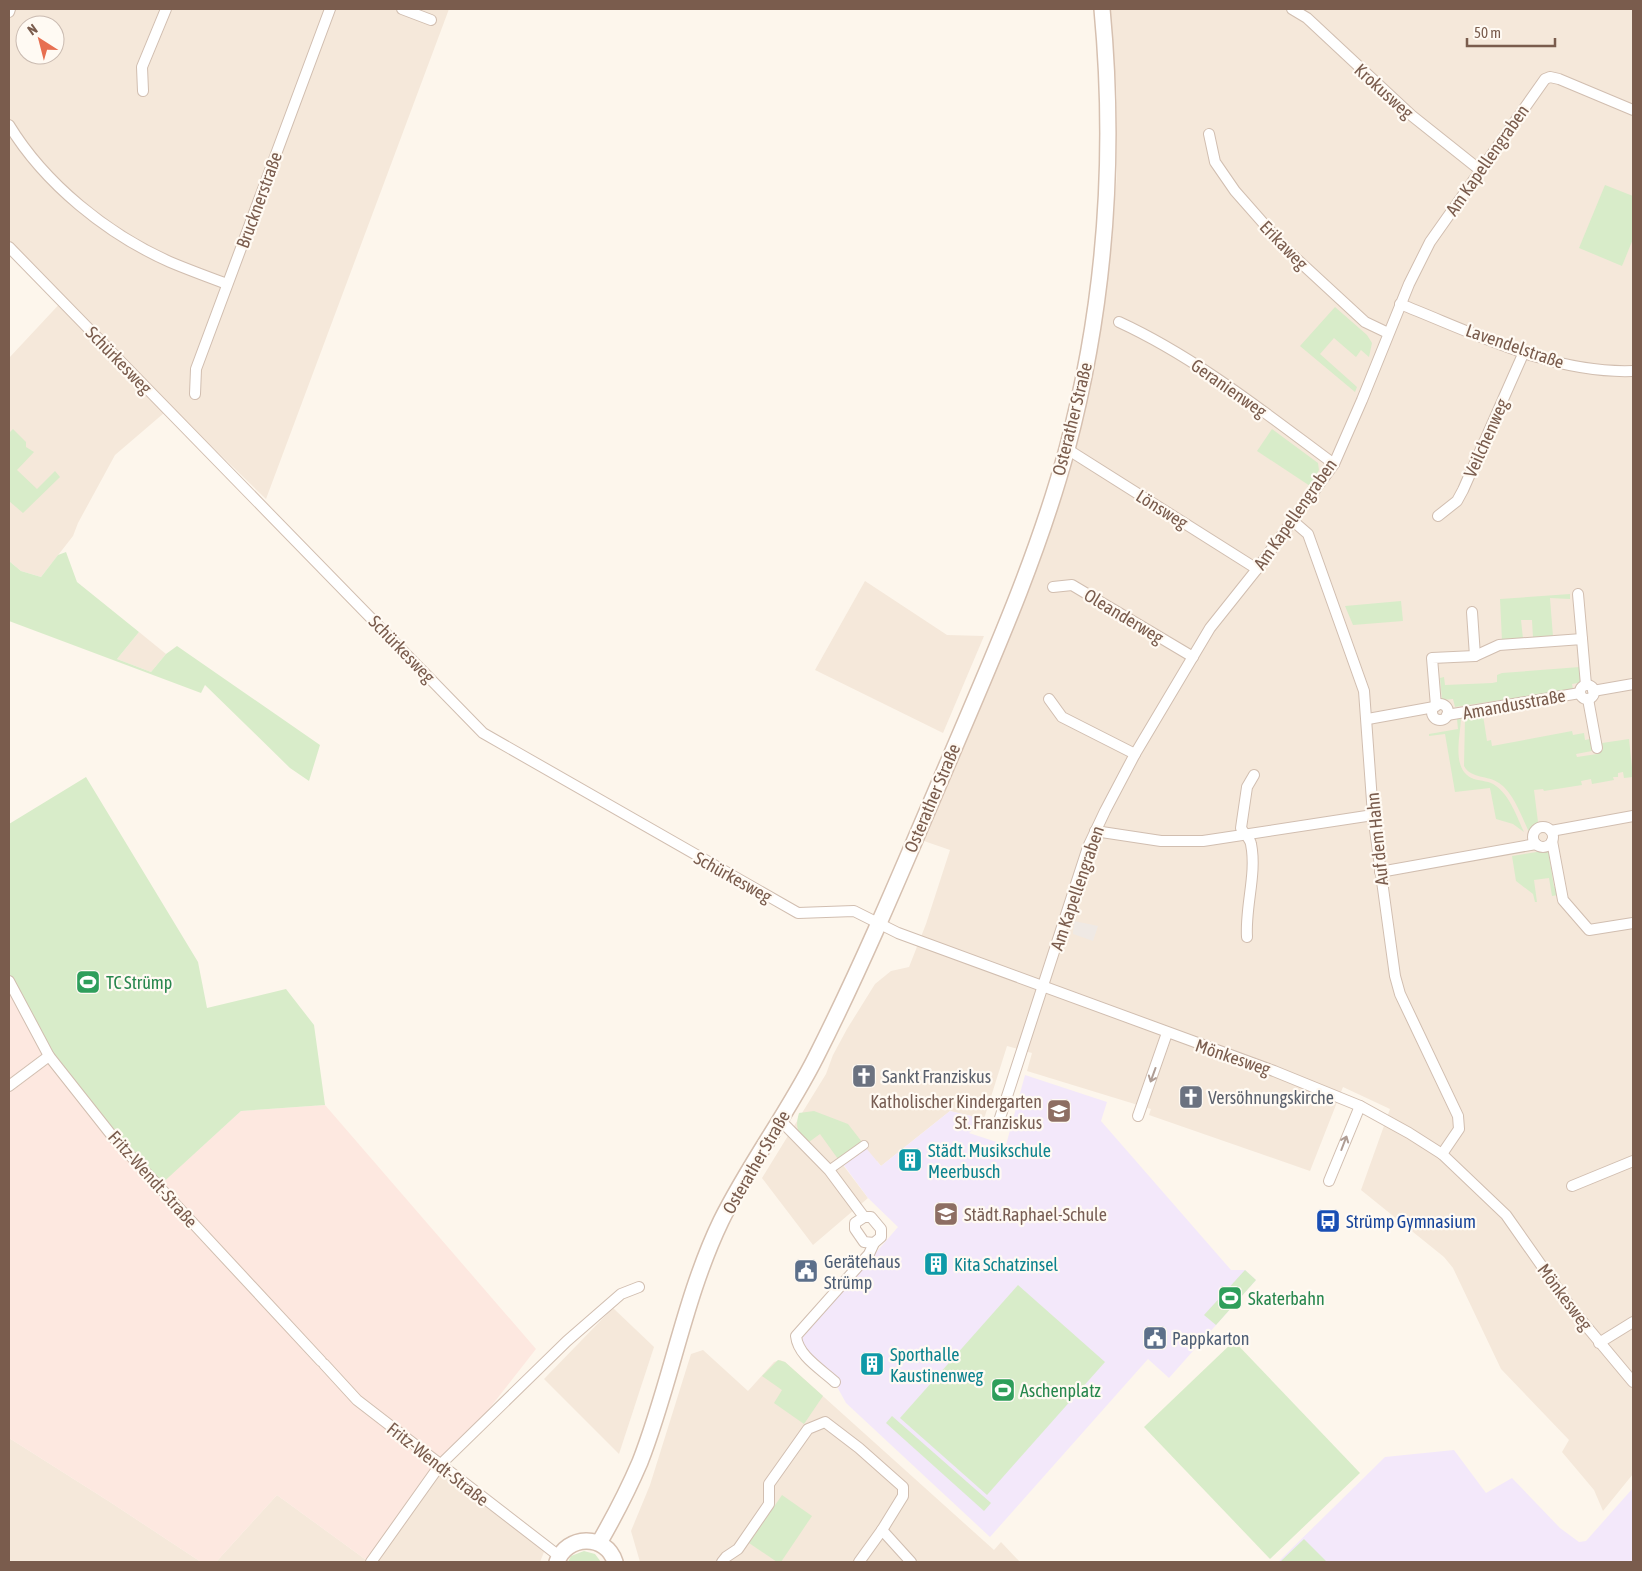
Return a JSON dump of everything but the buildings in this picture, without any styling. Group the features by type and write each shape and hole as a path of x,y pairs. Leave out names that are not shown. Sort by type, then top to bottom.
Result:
{"main road":[{"name":"Osterather Straße","path":"599,1543 639,1463 701,1268 724,1216 815,1060 879,922 1035,550 1067,449 1093,326 1104,245 1108,168 1108,97 1102,9"},
{"path":"558,1559 565,1549 581,1540 599,1543 608,1549 615,1562"}],"street":[{"path":"143,91 142,67 166,9"},
{"name":"Brucknerstraße","path":"195,394 196,370 330,9"},
{"path":"402,9 431,20"},
{"name":"Krokusweg","path":"1292,9 1307,18 1411,115 1480,170"},
{"name":"Am Kapellengraben","path":"998,1124 1095,831 1135,754 1210,628 1257,569 1334,464 1400,304 1430,242 1539,86 1550,77 1633,110"},
{"path":"9,125 16,138 52,179 75,201 110,229 169,262 227,284"},
{"name":"Erikaweg","path":"1209,134 1215,162 1234,191 1280,244 1365,322 1388,333"},
{"name":"Schürkesweg","path":"9,247 483,733 798,913 854,911 879,922"},
{"name":"Lavendelstraße","path":"1400,304 1524,352 1577,367 1633,370"},
{"name":"Geranienweg","path":"1120,322 1160,341 1200,366 1334,464"},
{"name":"Veilchenweg","path":"1438,516 1457,501 1463,490 1524,352"},
{"name":"Lönsweg","path":"1067,449 1257,569"},
{"name":"Auf dem Hahn","path":"1293,521 1308,534 1362,681 1368,718 1373,815 1391,950 1400,994 1458,1116 1459,1129 1442,1154"},
{"name":"Oleanderweg","path":"1053,587 1072,586 1193,657"},
{"path":"1578,594 1587,692"},
{"path":"1472,612 1475,656"},
{"path":"1368,718 1435,706 1432,658 1475,656 1500,645 1582,639"},
{"name":"Amandusstraße","path":"1435,706 1444,706 1447,710 1447,715 1633,684"},
{"name":"Amandusstraße","path":"1587,692 1597,748"},
{"path":"1049,699 1062,717 1135,754"},
{"path":"1248,937 1246,921 1252,875 1251,842 1241,828 1247,787 1254,775"},
{"path":"1095,831 1161,840 1203,841 1373,815"},
{"path":"1551,836 1633,816"},
{"path":"1536,844 1533,838 1536,830 1544,827 1551,836 1563,900 1589,930 1633,923"},
{"path":"1380,872 1536,844 1547,846 1551,836"},
{"name":"Mönkesweg","path":"879,922 898,933 1167,1034 1263,1067 1360,1106 1442,1154 1506,1215 1599,1343 1633,1382"},
{"name":"Fritz-Wendt-Straße","path":"9,980 49,1056 123,1148 357,1400 558,1559"},
{"path":"1138,1116 1167,1034"},
{"path":"9,1086 49,1056"},
{"path":"1330,1181 1360,1106"},
{"path":"781,1121 829,1170 864,1217"},
{"path":"829,1170 864,1145"},
{"path":"1572,1186 1633,1161"},
{"path":"835,1382 803,1354 797,1346 796,1336 869,1254 874,1243 881,1237 880,1230 871,1217 864,1217 855,1223 855,1229 864,1242 874,1243"},
{"path":"371,1562 440,1465 580,1329 621,1294 640,1287"},
{"path":"1599,1343 1633,1322"},
{"path":"722,1562 738,1549 769,1504 769,1484 808,1429 825,1422 859,1448 900,1484 904,1491 903,1496 882,1530 859,1562"},
{"path":"882,1530 911,1562"}],"shaded area":[{"path":"9,9 449,9 266,499 171,407 115,455 78,523 73,536 41,577 21,571 9,561 9,358 65,298 9,240"},
{"path":"1110,9 1633,9 1633,1474 1603,1511 1594,1490 1562,1452 1569,1440 1501,1369 1453,1268 1444,1257 1361,1190 1390,1109 1343,1087 1310,1171 1149,1115 1151,1109 1027,1071 1032,1053 1007,1046 984,1119 950,1111 881,1166 877,1161 843,1165 868,1198 813,1245 762,1178 826,1074 833,1055 847,1029 875,984 891,971 909,967 926,924 950,850 924,841 1043,553 1075,449 1100,332 1112,241 1117,173 1117,97"},
{"path":"865,581 947,635 984,636 943,733 815,670"},
{"path":"139,632 166,654 151,672 117,659"},
{"path":"1074,921 1098,926 1093,941 1073,934"},
{"path":"9,981 158,1186 241,1111 325,1105 536,1349 369,1562 277,1495 216,1562 201,1562 9,1438"},
{"path":"1025,1075 1107,1102 1101,1121 1231,1270 1245,1270 1256,1280 1169,1378 1148,1359 990,1537 846,1403 829,1372 800,1343 802,1338 898,1227 868,1198 843,1164 866,1148 881,1166 950,1111 984,1119 969,1133 1006,1145"},
{"path":"613,1308 654,1347 619,1454 544,1379"},
{"path":"703,1350 748,1391 774,1362 780,1360 785,1362 994,1550 1001,1542 1020,1562 640,1562 631,1531 650,1485 691,1354"},
{"path":"9,1438 110,1502 201,1562 9,1562"},
{"path":"1454,1450 1486,1493 1512,1478 1560,1528 1579,1542 1586,1541 1633,1488 1633,1562 1278,1562 1385,1457"},
{"path":"440,1465 546,1547 540,1562 371,1562"},
{"path":"277,1495 369,1562 216,1562"}],"green space":[{"path":"1605,185 1633,196 1633,239 1622,266 1579,248"},
{"path":"1335,307 1367,335 1372,343 1369,357 1361,350 1356,357 1334,338 1320,354 1357,387 1355,392 1300,346"},
{"path":"13,429 26,442 26,447 34,452 17,470 37,489 55,471 60,477 23,513 9,501 9,433"},
{"path":"1272,429 1318,463 1319,470 1310,486 1257,451"},
{"path":"66,552 77,582 139,632 117,659 151,672 166,654 177,646 320,745 309,781 290,768 205,685 201,693 9,621 9,561 21,571 41,577 58,555"},
{"path":"1570,594 1570,599 1550,598 1553,637 1533,638 1532,620 1521,620 1523,639 1502,641 1500,599"},
{"path":"1401,601 1403,621 1353,625 1345,606"},
{"path":"1580,667 1581,680 1578,683 1572,684 1573,689 1455,707 1453,699 1442,700 1440,678 1444,677 1445,685 1492,683 1497,682 1497,675 1502,673"},
{"path":"1483,715 1487,741 1491,740 1492,746 1572,731 1573,735 1584,733 1585,740 1590,739 1592,751 1576,754 1577,757 1597,754 1597,751 1603,750 1602,743 1629,739 1633,777 1624,778 1623,772 1618,773 1618,777 1613,777 1614,780 1592,784 1591,779 1581,781 1582,785 1544,791 1543,789 1534,790 1538,822 1530,834 1517,806 1504,787 1495,781 1471,773 1464,766 1465,718"},
{"path":"1457,719 1461,719 1458,753 1462,769 1474,779 1491,783 1501,790 1513,807 1524,832 1513,824 1496,819 1490,788 1455,792 1445,734 1429,736 1429,734 1458,729"},
{"name":"TC Strümp","path":"86,777 198,962 207,1008 286,989 314,1025 325,1105 241,1111 158,1187 49,1056 9,981 9,824"},
{"path":"1549,850 1552,855 1549,856 1554,887 1558,887 1558,895 1552,896 1549,878 1534,880 1537,902 1535,902 1533,894 1516,881 1512,856"},
{"path":"814,1111 848,1124 862,1142 838,1159 820,1134 809,1142 798,1129 798,1118 799,1113"},
{"name":"Skaterbahn","path":"1245,1270 1256,1280 1216,1325 1204,1315"},
{"name":"Aschenplatz","path":"1018,1285 1105,1362 987,1495 900,1418"},
{"path":"1234,1341 1360,1473 1270,1559 1144,1427"},
{"path":"778,1360 785,1362 823,1396 804,1424 774,1403 782,1390 762,1376"},
{"path":"892,1416 991,1503 984,1511 886,1423"},
{"path":"782,1495 812,1516 781,1562 777,1562 749,1543"},
{"path":"1304,1539 1327,1562 1280,1562"},
{"path":"584,1551 595,1554 601,1562 568,1562 571,1556"}],"place":[{"name":"TC Strümp","path":"88,982"},
{"name":"Sankt Franziskus","path":"864,1076"},
{"name":"Versöhnungskirche","path":"1191,1097"},
{"name":"Katholischer Kindergarten St. Franziskus","path":"1059,1111"},
{"name":"Städt. Musikschule Meerbusch","path":"910,1160"},
{"name":"Städt.Raphael-Schule","path":"946,1214"},
{"name":"Strümp Gymnasium","path":"1328,1221"},
{"name":"Kita Schatzinsel","path":"936,1264"},
{"name":"Gerätehaus Strümp","path":"806,1271"},
{"name":"Skaterbahn","path":"1230,1298"},
{"name":"Pappkarton","path":"1155,1338"},
{"name":"Sporthalle Kaustinenweg","path":"872,1364"},
{"name":"Aschenplatz","path":"1003,1390"}]}
